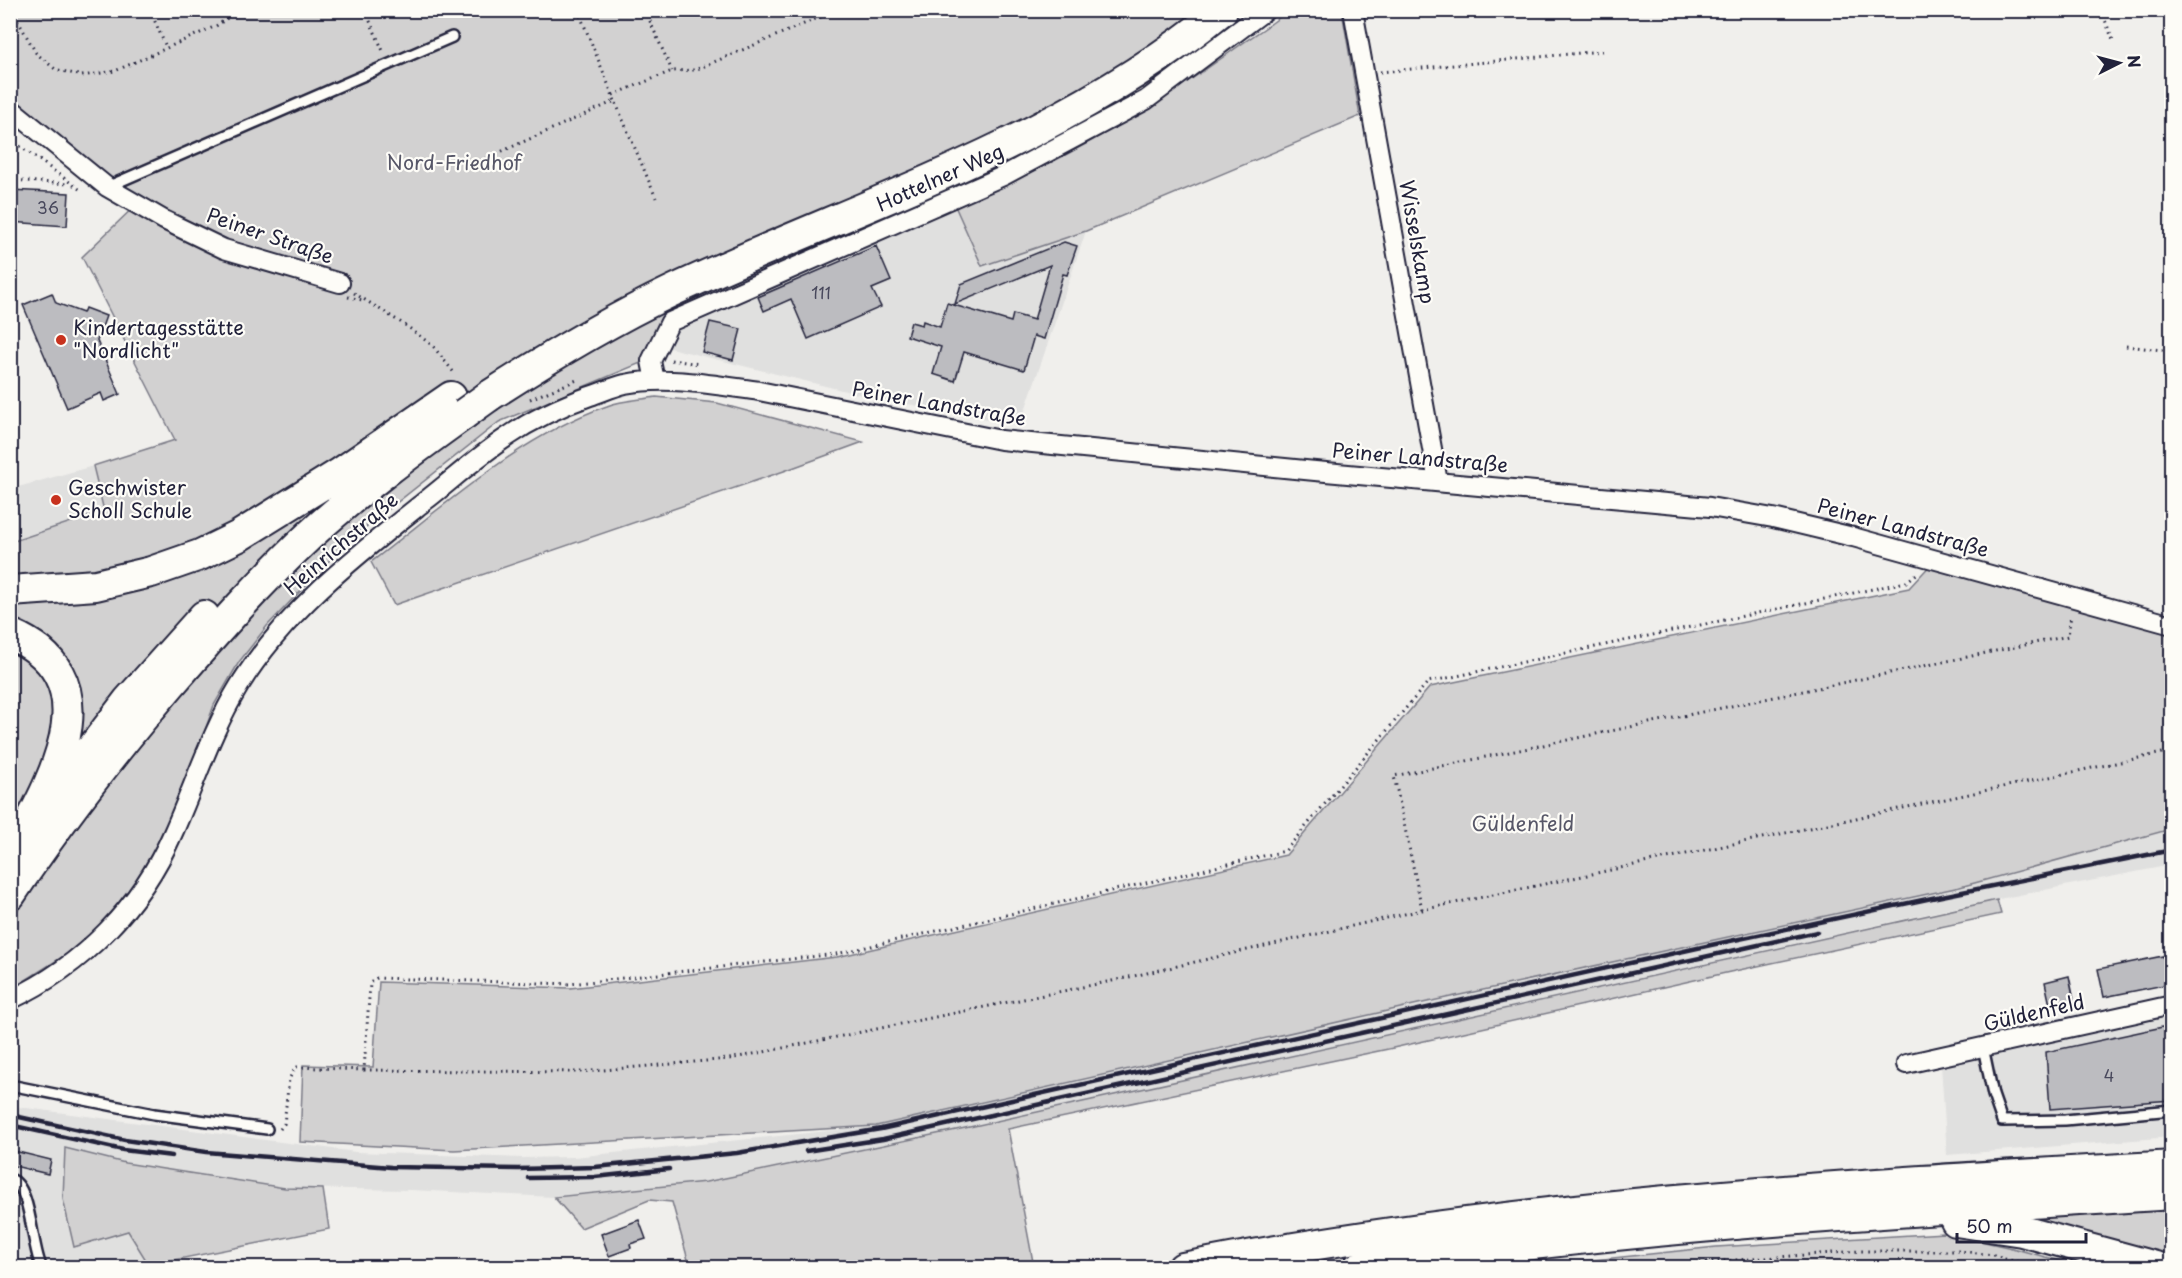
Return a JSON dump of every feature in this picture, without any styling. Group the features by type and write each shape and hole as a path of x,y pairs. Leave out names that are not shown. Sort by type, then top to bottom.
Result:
{"highway":[{"path":"10,591 96,585 127,579 177,564 239,536 468,394 552,333 660,276 1035,110 1110,65 1191,10"},
{"path":"10,895 34,858 107,761 225,621 311,534 468,394 565,348 670,292 939,176 1062,117 1165,54 1222,10"},
{"path":"12,855 128,700 207,612 290,527 392,440"},
{"path":"10,634 38,649 51,662 64,687 69,716 63,750 43,798 12,855"},
{"path":"1183,1268 1260,1252 1514,1216 1759,1192 2172,1166"},
{"path":"1358,1268 1515,1245 1652,1230 2172,1194"},
{"path":"1881,1213 1974,1222 2022,1231 2159,1268"}],"street":[{"name":"Hottelner Weg","path":"655,381 651,361 669,322 1003,176 1146,100 1266,10"},
{"name":"Wisselskamp","path":"1353,10 1438,482"},
{"name":"Peiner Straße","path":"10,108 107,187 164,220 224,249 340,283"},
{"name":"Peiner Landstraße","path":"655,381 759,391 1001,440 1710,507 1773,518 2006,578 2172,625"},
{"name":"Heinrichstraße","path":"10,1000 32,990 80,956 103,935 145,886 173,834 208,749 233,697 259,658 299,609 352,558 506,437 540,417 570,403 624,384 655,381"},
{"name":"Güldenfeld","path":"1906,1064 2172,1005"}],"lane":[{"path":"107,187 452,37"},
{"path":"1983,1047 1992,1095 2002,1121 2065,1120 2172,1110"},
{"path":"10,1085 154,1114 267,1129"},
{"path":"10,1179 15,1180 24,1191 42,1268"}],"path":[{"path":"150,10 166,47"},
{"path":"13,11 36,53 56,69 82,76 116,71 216,26 239,10"},
{"path":"365,10 387,64"},
{"path":"578,10 656,198"},
{"path":"645,10 672,71"},
{"path":"613,95 672,71 695,70 837,10"},
{"path":"2101,10 2113,40"},
{"path":"1363,74 1602,51"},
{"path":"480,161 615,101"},
{"path":"10,180 71,184"},
{"path":"340,283 433,346 468,394"},
{"path":"2126,346 2162,351 2172,346"},
{"path":"530,399 586,377"},
{"path":"364,1070 370,983 377,978 570,984 836,954 1285,851 1428,682 1906,582 1919,572 1909,569"},
{"path":"1422,910 1394,776 2068,636 2072,610"},
{"path":"267,1129 279,1131 284,1124 289,1079 296,1067 364,1070 580,1072 729,1059 1112,981 1422,910 2172,751"},
{"path":"1628,1268 1860,1251 1960,1251 1994,1255 2040,1268"}],"shaded area":[{"path":"955,206 982,266 1086,231 1020,425 870,397 666,347 673,330"},
{"name":"Geschwister Scholl Schule","path":"93,466 105,510 11,542 11,489"},
{"path":"2171,829 2171,865 1963,906 956,1130 706,1182 554,1197 411,1190 285,1188 125,1163 65,1148 74,1247 128,1230 150,1267 11,1268 11,1106 356,1152 522,1158 574,1157 876,1126 1418,1004 1960,887"},
{"path":"2171,1012 2171,1137 1947,1155 1941,1065"}],"green space":[{"name":"Nord-Friedhof","path":"11,11 1256,11 1177,72 1001,172 666,319 648,360 499,422 347,542 267,626 239,662 214,705 172,822 151,862 96,929 67,954 11,987 11,542 104,511 93,466 175,440 82,257 141,200 109,184 11,100"},
{"path":"1288,11 1342,11 1360,116 1086,231 982,266 955,206 1027,175 1131,118 1197,76"},
{"path":"656,397 717,403 863,442 394,605 371,562 454,496 513,454 575,419 613,404"},
{"name":"Güldenfeld","path":"1935,560 2171,622 2171,829 1960,887 1418,1004 876,1126 454,1150 300,1142 303,1065 373,1067 379,982 570,988 837,957 1286,855 1430,687 1909,588"},
{"path":"1997,900 2001,914 1393,1048 1008,1129 1034,1267 690,1267 672,1202 649,1200 581,1228 554,1197 706,1182 956,1130"},
{"path":"65,1148 125,1163 285,1188 323,1189 329,1229 149,1265 128,1231 74,1247 63,1199"},
{"path":"2171,1205 2171,1255 2028,1218"},
{"path":"1944,1233 2082,1267 1519,1268 1716,1247"}],"building":[{"path":"10,190 69,193 67,226 10,222"},
{"path":"1064,242 1077,246 1067,275 1063,274 1044,339 1034,336 1024,370 964,352 955,381 933,374 941,347 907,336 911,322 922,325 923,321 940,327 947,303 1011,322 1013,314 1034,320 1050,265 955,304 961,284"},
{"path":"876,246 891,281 872,289 881,307 808,339 791,299 764,311 758,297"},
{"path":"52,293 56,303 83,313 85,308 106,316 97,341 120,394 104,401 101,393 67,408 23,305"},
{"path":"710,322 741,329 733,360 702,352"},
{"path":"2163,956 2169,984 2104,997 2098,969"},
{"path":"2069,976 2075,1005 2051,1010 2045,982"},
{"path":"2172,1025 2172,1100 2050,1109 2046,1052"},
{"path":"10,1150 51,1160 48,1174 10,1165"},
{"path":"639,1220 646,1239 630,1244 631,1248 609,1256 601,1234"}],"railway":[{"path":"10,1115 125,1140 206,1152 391,1167 518,1169 595,1167 737,1153 881,1129 1711,945 2172,850"},
{"path":"806,1151 883,1139 1817,932"},
{"path":"10,1125 123,1150 172,1156"},
{"path":"528,1178 595,1177 669,1169"}],"place":[{"name":"Kindertagesstätte \"Nordlicht\"","path":"61,340"},
{"name":"Geschwister Scholl Schule","path":"56,500"}]}
